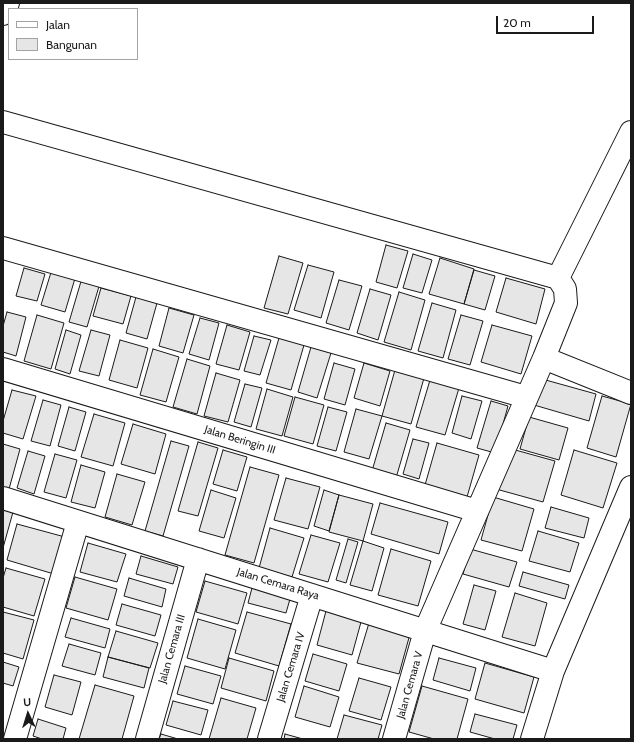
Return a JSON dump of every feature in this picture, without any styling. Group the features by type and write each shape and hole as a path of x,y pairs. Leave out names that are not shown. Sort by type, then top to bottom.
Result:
{"street":[{"path":"3,14 8,3"},
{"path":"3,122 558,278 631,132"},
{"path":"3,248 526,397"},
{"name":"Jalan Cemara V","path":"394,739 425,631 544,358 566,303 565,289 558,278"},
{"path":"544,358 631,393"},
{"name":"Jalan Beringin III","path":"3,369 477,511"},
{"path":"532,739 553,671 631,487"},
{"name":"Jalan Cemara Raya","path":"3,498 553,671"},
{"path":"15,739 78,522"},
{"name":"Jalan Cemara III","path":"147,739 198,560"},
{"name":"Jalan Cemara IV","path":"269,739 312,595"}],"building":[{"path":"386,245 408,251 397,288 376,282"},
{"path":"413,254 432,260 422,293 403,288"},
{"path":"279,256 303,263 288,314 264,308"},
{"path":"440,258 474,269 464,304 429,294"},
{"path":"308,265 334,272 321,318 294,310"},
{"path":"24,268 45,274 37,301 16,296"},
{"path":"52,269 76,275 65,312 41,305"},
{"path":"474,270 495,276 485,310 464,304"},
{"path":"82,278 100,283 87,327 69,322"},
{"path":"506,278 545,289 536,324 496,312"},
{"path":"339,280 362,286 349,330 326,323"},
{"path":"101,288 131,296 123,324 93,316"},
{"path":"370,289 391,295 378,340 357,333"},
{"path":"399,292 425,300 411,350 384,342"},
{"path":"136,297 157,303 147,339 126,333"},
{"path":"432,303 456,310 443,358 418,351"},
{"path":"169,308 194,315 183,353 159,346"},
{"path":"7,312 26,317 16,356 3,352 3,326"},
{"path":"37,315 64,323 51,369 24,361"},
{"path":"461,315 483,321 470,365 448,359"},
{"path":"200,318 219,323 209,360 189,354"},
{"path":"227,325 250,332 239,370 216,364"},
{"path":"492,325 532,336 521,374 481,362"},
{"path":"66,330 81,335 70,374 55,369"},
{"path":"91,330 110,335 99,376 79,371"},
{"path":"254,336 271,340 260,375 244,371"},
{"path":"279,338 304,345 291,390 266,383"},
{"path":"120,340 148,348 137,388 109,380"},
{"path":"311,347 331,353 317,398 298,392"},
{"path":"153,349 179,357 166,402 140,395"},
{"path":"187,359 210,366 197,414 173,407"},
{"path":"334,363 355,369 345,405 324,399"},
{"path":"364,363 390,371 380,406 354,398"},
{"path":"395,370 424,378 411,424 382,416"},
{"path":"216,373 240,380 228,422 204,416"},
{"path":"542,379 596,394 589,421 534,405"},
{"path":"430,380 459,388 445,435 416,427"},
{"path":"245,384 262,388 251,427 234,422"},
{"path":"267,389 293,397 282,436 256,429"},
{"path":"12,390 36,396 23,439 3,433 3,421"},
{"path":"462,396 482,401 471,439 452,433"},
{"path":"602,396 631,404 616,457 587,448"},
{"path":"295,397 324,405 313,444 284,436"},
{"path":"43,400 61,405 50,446 31,441"},
{"path":"491,401 508,406 495,453 477,448"},
{"path":"69,407 86,412 75,451 58,446"},
{"path":"328,407 347,412 336,451 317,446"},
{"path":"356,409 382,416 369,459 344,452"},
{"path":"94,414 125,423 113,466 81,457"},
{"path":"529,417 568,428 559,460 520,449"},
{"path":"386,423 410,430 396,478 372,471"},
{"path":"133,424 166,434 155,474 121,464"},
{"path":"413,439 429,443 419,479 403,474"},
{"path":"171,441 189,446 163,536 145,531"},
{"path":"198,442 218,448 198,516 178,511"},
{"path":"437,443 479,455 467,497 425,485"},
{"path":"3,444 20,449 9,489 3,488"},
{"path":"508,448 555,461 543,502 496,489"},
{"path":"223,450 247,457 237,491 213,484"},
{"path":"574,450 617,463 603,508 561,495"},
{"path":"28,451 45,456 34,494 17,488"},
{"path":"55,454 77,460 66,498 44,492"},
{"path":"81,465 105,472 95,508 71,502"},
{"path":"250,467 279,475 254,563 225,555"},
{"path":"117,474 145,482 132,525 105,517"},
{"path":"286,478 320,487 308,529 274,520"},
{"path":"211,490 236,498 224,538 199,531"},
{"path":"324,490 339,495 329,531 314,526"},
{"path":"339,495 373,504 363,541 329,532"},
{"path":"493,497 534,509 522,551 481,540"},
{"path":"380,503 448,522 439,554 371,534"},
{"path":"551,507 589,518 584,538 545,528"},
{"path":"3,509 13,512 3,548"},
{"path":"17,524 65,537 54,574 7,560"},
{"path":"270,528 304,538 292,577 259,568"},
{"path":"538,531 579,543 570,572 529,561"},
{"path":"311,535 340,543 328,582 299,574"},
{"path":"348,539 358,542 346,583 336,580"},
{"path":"363,541 384,548 372,591 350,585"},
{"path":"88,543 126,554 117,582 80,572"},
{"path":"391,549 431,561 418,606 378,595"},
{"path":"470,549 517,562 509,587 463,574"},
{"path":"141,556 178,567 173,584 136,574"},
{"path":"6,568 45,579 34,616 3,607 3,578"},
{"path":"523,572 569,585 565,599 519,586"},
{"path":"75,577 117,589 108,620 66,608"},
{"path":"129,578 166,589 162,607 124,596"},
{"path":"205,581 247,593 238,624 196,612"},
{"path":"474,585 496,591 485,630 463,624"},
{"path":"252,588 290,599 286,613 248,603"},
{"path":"515,593 547,603 535,646 502,637"},
{"path":"122,604 161,615 155,636 116,625"},
{"path":"326,611 361,622 352,655 317,645"},
{"path":"3,612 34,620 23,659 3,653"},
{"path":"247,612 291,624 279,666 235,653"},
{"path":"71,618 110,629 105,648 65,637"},
{"path":"198,619 236,630 225,669 187,658"},
{"path":"369,623 410,634 399,674 357,663"},
{"path":"116,631 158,643 150,668 108,657"},
{"path":"69,644 101,653 95,675 62,666"},
{"path":"313,654 347,664 339,691 305,681"},
{"path":"108,657 149,668 144,688 103,677"},
{"path":"229,658 274,671 266,701 221,688"},
{"path":"439,658 476,668 470,691 433,680"},
{"path":"3,662 19,667 13,686 3,683"},
{"path":"485,663 534,677 524,713 475,699"},
{"path":"185,666 221,676 213,704 177,694"},
{"path":"54,675 81,682 72,715 45,707"},
{"path":"359,678 391,687 381,720 349,711"},
{"path":"95,685 134,696 122,739 79,739"},
{"path":"304,686 339,697 330,727 295,717"},
{"path":"422,686 468,699 457,739 434,739 409,732"},
{"path":"221,698 256,708 247,739 209,739"},
{"path":"173,701 208,710 201,735 166,725"},
{"path":"475,714 517,725 513,739 495,739 470,732"},
{"path":"344,715 382,725 378,739 337,739"},
{"path":"38,719 66,728 63,739 42,739 33,736"},
{"path":"161,734 178,739 159,739"},
{"path":"285,734 303,739 284,739"}]}
